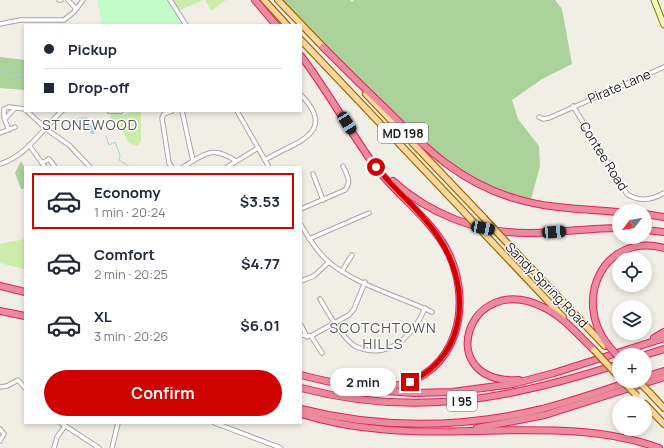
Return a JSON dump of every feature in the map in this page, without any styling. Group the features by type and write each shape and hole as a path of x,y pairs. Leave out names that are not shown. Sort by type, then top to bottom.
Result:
{"highway":[{"path":"255,0 275,24"},
{"path":"323,47 431,153 455,172 471,181 501,194 530,203 612,211"},
{"path":"302,57 329,95 361,146 383,176 431,227 448,253 458,287 459,312 457,328 451,343 437,363 417,378 403,384 373,387 302,377"},
{"path":"361,146 385,174 406,192 443,215 472,225 496,230 527,233 612,228"},
{"path":"652,215 664,217"},
{"path":"652,231 664,232"},
{"path":"612,351 607,346 597,328 592,310 593,290 600,274 610,260 624,251 649,245 664,248"},
{"path":"0,286 24,292"},
{"path":"579,365 521,380 495,378 482,371 473,362 467,344 468,331 474,319 489,306 510,300 524,301 538,304 550,310 594,350"},
{"path":"0,311 24,316"},
{"path":"302,377 336,386 378,391 414,393 452,392 513,384 579,365 664,332"},
{"path":"607,355 664,338"},
{"path":"652,353 664,349"},
{"name":"I 95","path":"302,388 335,395 378,401 414,403 453,402 516,393 558,383 612,366"},
{"path":"652,375 664,371"},
{"path":"422,430 471,428 526,420 575,406 664,377"},
{"name":"I 95","path":"302,409 332,416 376,422 414,424 458,422 502,417 542,409 612,387"},
{"path":"302,414 374,429 468,432 530,430 569,432 621,438 660,448"}],"main road":[{"path":"264,0 286,24"},
{"name":"Sandy Spring Road","path":"278,0 301,24"},
{"name":"Sandy Spring Road","path":"302,25 509,245 607,346"},
{"name":"Sandy Spring Road","path":"302,41 612,369"},
{"path":"630,388 637,396"},
{"path":"645,388 664,408"},
{"path":"652,412 664,424"}],"street":[{"path":"68,0 76,9"},
{"path":"0,24 20,20 61,21 68,18 83,0"},
{"path":"170,0 185,24"},
{"path":"654,0 664,24"},
{"name":"Pirate Lane","path":"538,117 543,119 549,118 573,106 664,67"},
{"path":"265,160 302,142 311,132 314,124 314,116 309,105 302,96"},
{"name":"Contee Road","path":"573,106 627,194 632,198 644,200 657,197 664,193"},
{"path":"9,130 5,119 4,109 15,108 24,110"},
{"path":"5,119 15,108"},
{"path":"28,112 46,129 69,145 89,166"},
{"path":"0,164 14,158 46,129 61,112"},
{"path":"169,112 164,114 162,118 169,163 171,166"},
{"path":"182,112 194,161"},
{"path":"238,112 268,166"},
{"path":"0,133 15,127"},
{"path":"29,145 44,166"},
{"path":"228,166 258,148"},
{"path":"185,166 208,152 214,151 226,155 236,161"},
{"path":"42,163 49,159 54,166"},
{"path":"302,209 347,188 349,180 343,166"},
{"path":"313,174 323,200"},
{"path":"309,238 369,213"},
{"path":"302,227 309,238 329,262 342,271 432,312"},
{"path":"342,271 352,255"},
{"path":"302,281 314,276 329,262"},
{"path":"302,336 312,336 352,312 365,282"},
{"path":"320,299 335,323 355,347 377,351 402,342 419,320 425,308"},
{"path":"302,327 307,337"},
{"path":"312,336 322,353"},
{"path":"0,387 7,386 18,380 24,387"},
{"path":"54,448 63,424 99,448"},
{"path":"112,448 118,424"},
{"path":"218,424 280,448"},
{"path":"0,429 4,434 0,441"}],"green space":[{"path":"97,0 170,0 185,24 102,24"},
{"path":"173,0 203,0 178,11 171,2"},
{"path":"205,0 226,0 211,11"},
{"path":"278,0 350,0 352,2 354,0 555,0 562,9 572,64 542,79 512,100 518,119 539,146 540,166 530,203 515,199 442,162"},
{"path":"0,57 24,60 24,90 0,88"},
{"path":"110,112 122,112 123,115 130,112 141,112 141,140 138,146 129,143 119,125 111,123"},
{"path":"21,161 24,166 24,188 21,189 15,173"},
{"path":"24,239 24,269 0,263 0,244"}],"water":[{"path":"87,117 95,133 91,134 90,131 77,123 78,118"}],"waterway":[{"path":"0,70 9,76 24,74"},
{"path":"106,136 109,145 115,142 120,155 119,160 128,166"}],"district":[{"name":"STONEWOOD","path":"90,124"},
{"name":"SCOTCHTOWN HILLS","path":"383,336"}],"route":[{"path":"376,167 436,233 452,261 458,287 459,312 457,328 451,343 442,357 432,368 425,374 410,382"}]}
